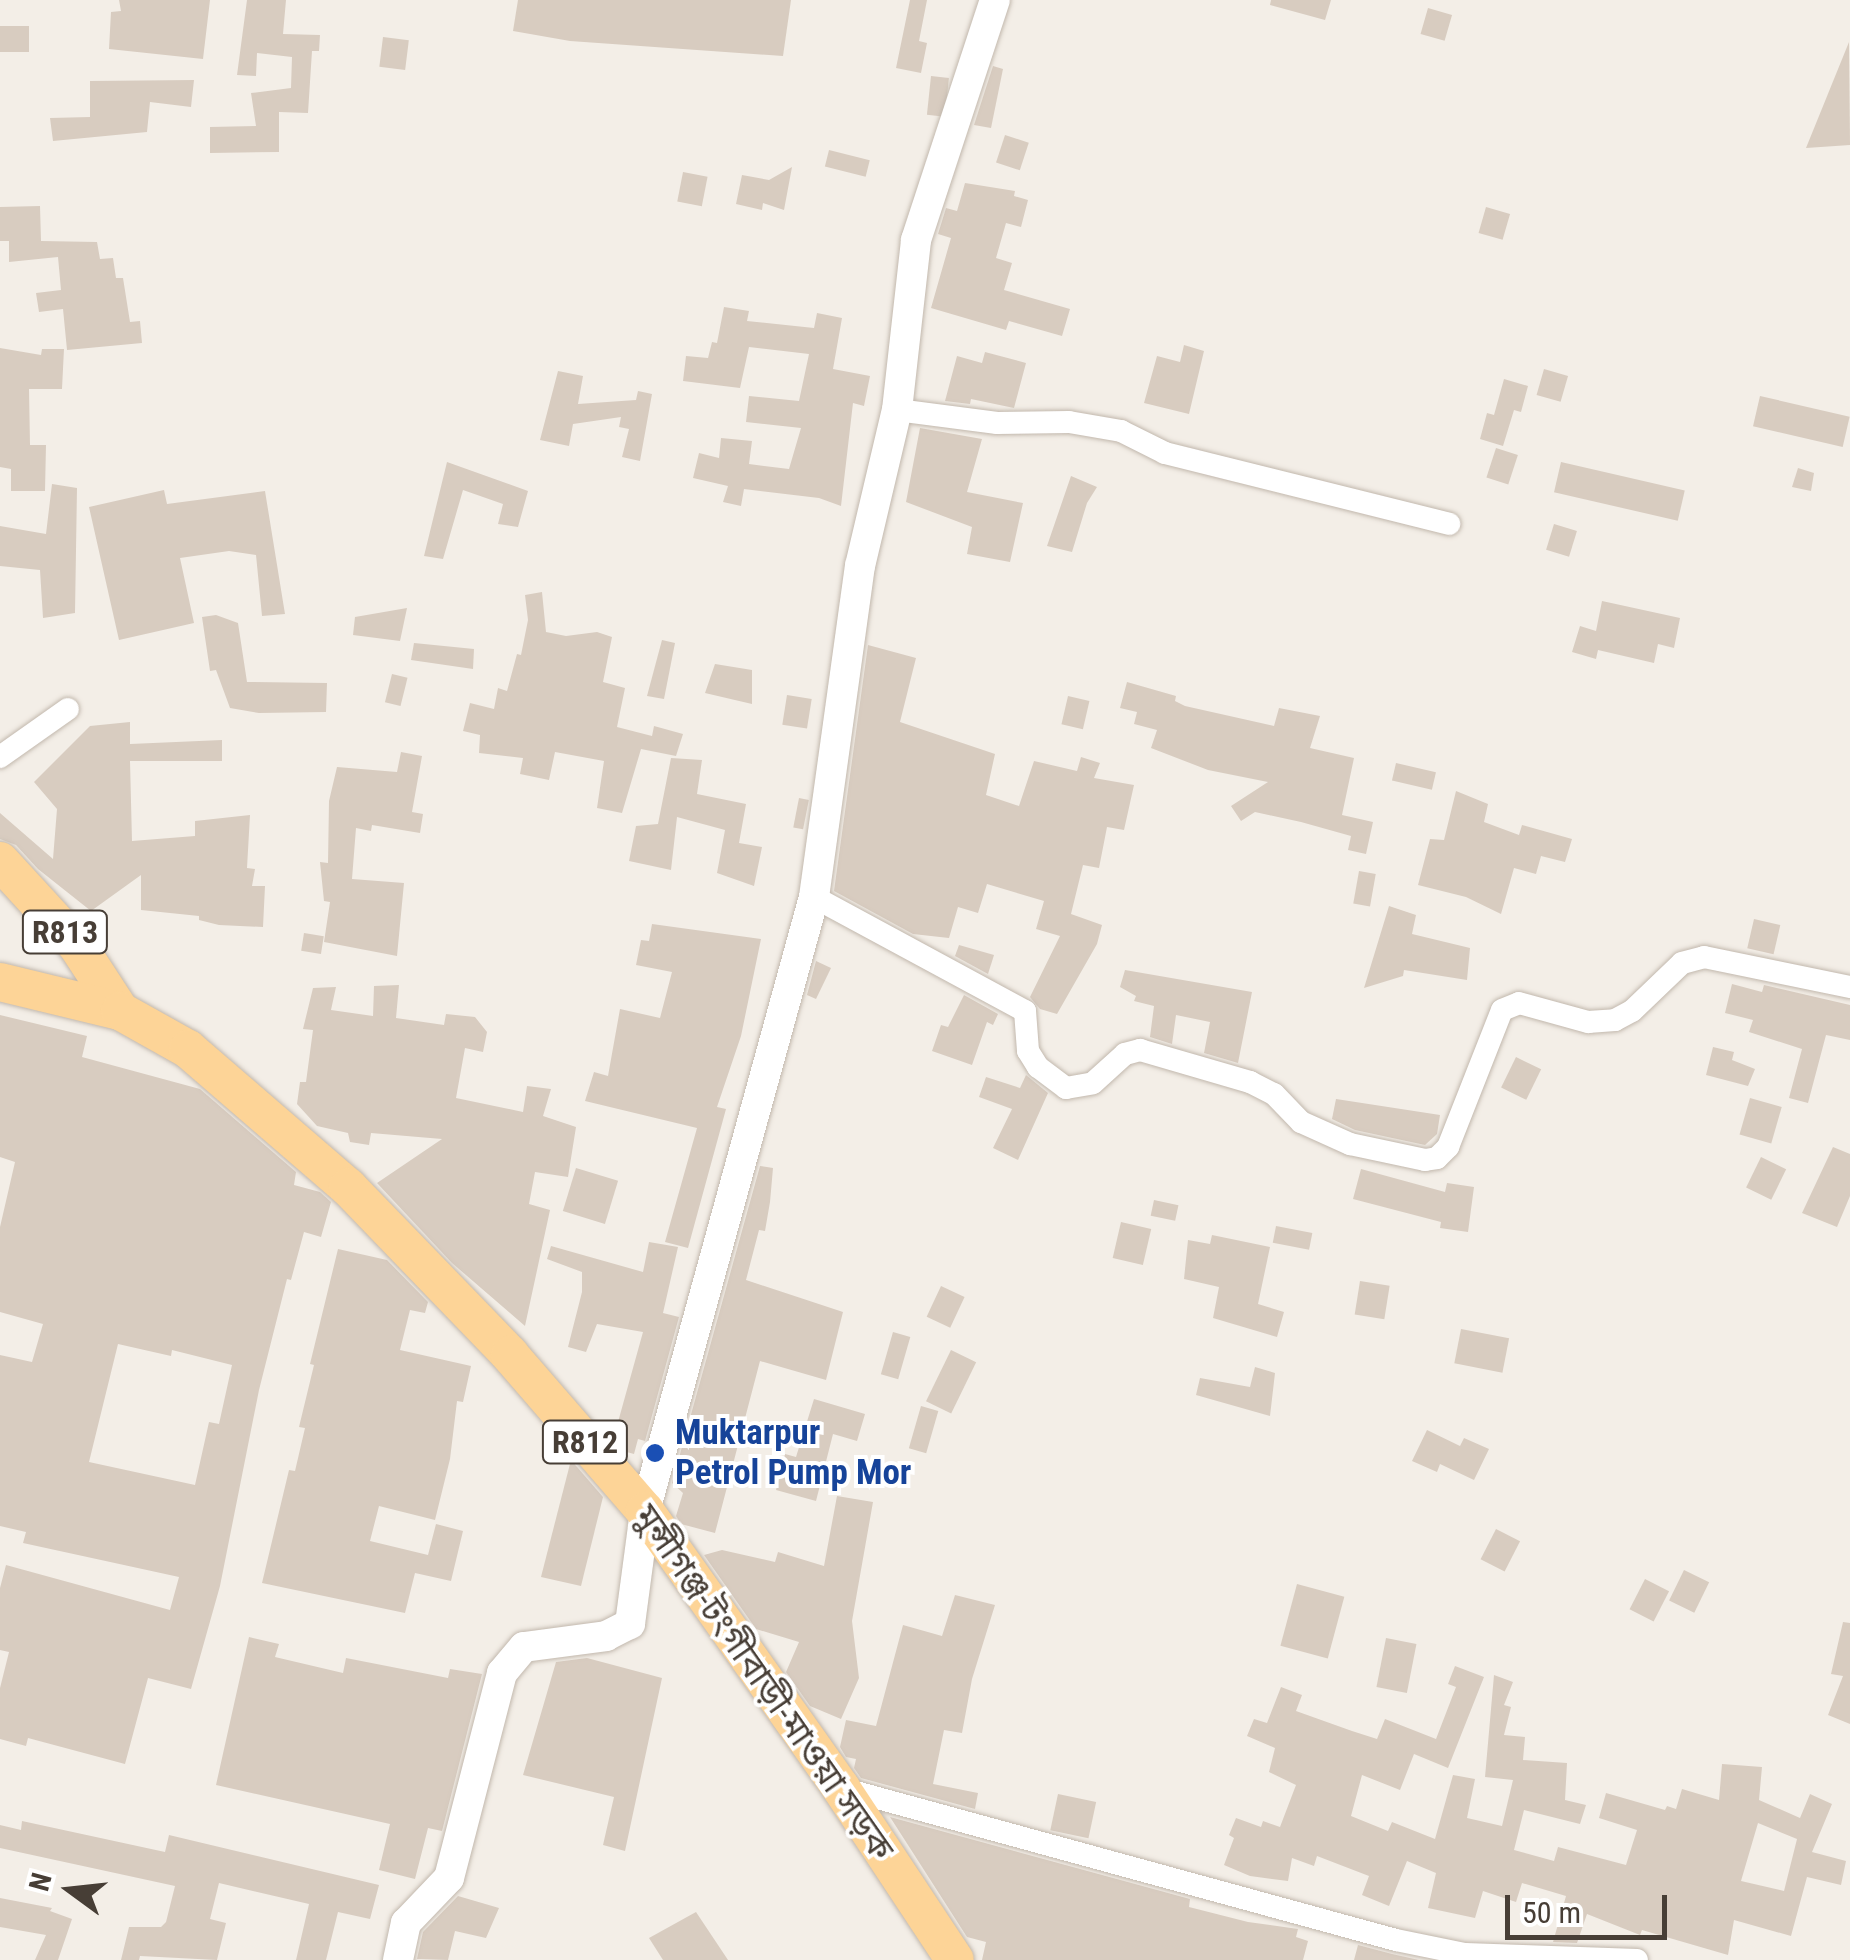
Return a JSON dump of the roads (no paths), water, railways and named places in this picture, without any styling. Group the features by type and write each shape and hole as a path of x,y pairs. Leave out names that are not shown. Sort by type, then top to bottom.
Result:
{"main road":[{"name":"R813","path":"0,862 77,945 120,1011"},
{"name":"R812","path":"0,982 120,1011"},
{"name":"মুন্সীগঞ্জ-টংগীবাড়ী-মাওয়া সড়ক","path":"120,1011 188,1049 348,1187 510,1355 646,1511 841,1788 955,1960"}],"street":[{"path":"398,1960 406,1923 450,1878 502,1673 524,1647 606,1636 630,1624 646,1511 814,896 860,566 898,410 916,240 996,0"},
{"path":"898,410 997,423 1069,422 1121,432 1165,453 1449,524"},
{"path":"0,757 68,709"},
{"path":"814,896 1024,1011 1028,1051 1038,1067 1066,1088 1093,1084 1125,1054 1140,1050 1250,1082 1274,1094 1301,1122 1350,1144 1425,1160 1437,1158 1448,1147 1502,1010 1519,1004 1588,1022 1615,1020 1632,1011 1682,962 1704,957 1850,987"},
{"path":"841,1788 1396,1940 1465,1954 1636,1960"}],"place":[{"name":"Muktarpur Petrol Pump Mor","path":"655,1453"}]}
